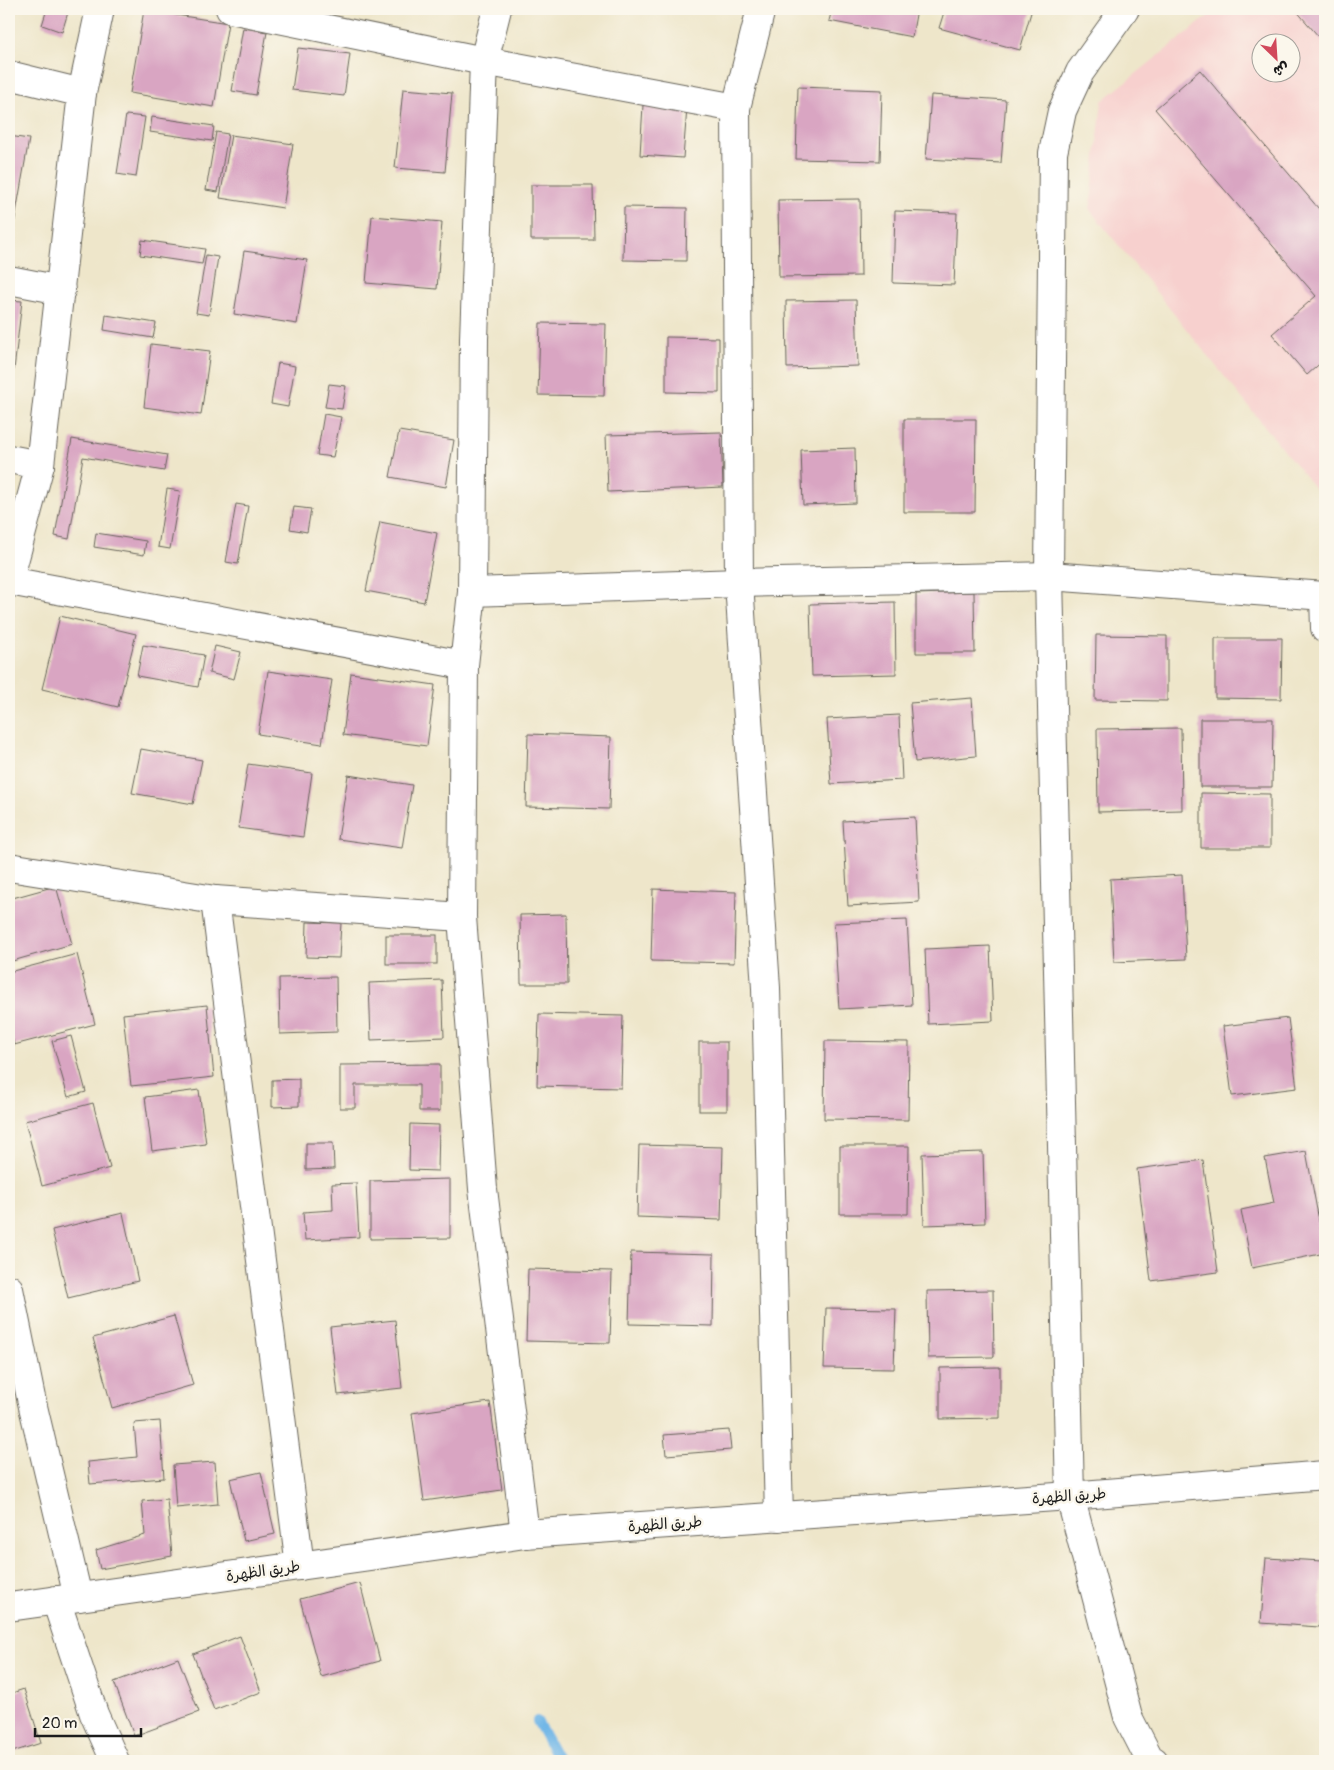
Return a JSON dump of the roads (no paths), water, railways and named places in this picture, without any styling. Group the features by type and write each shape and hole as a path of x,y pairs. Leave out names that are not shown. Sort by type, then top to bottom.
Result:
{"street":[{"path":"100,9 82,93 40,465 9,580 464,665"},
{"path":"230,9 484,61 736,108"},
{"path":"498,9 484,61 474,339 472,592 464,665 462,917 483,1188 525,1534"},
{"path":"761,9 736,108 739,582 766,988 778,1516"},
{"path":"1125,9 1080,72 1062,111 1053,153 1049,576 1070,1496 1128,1717 1149,1758 1154,1761"},
{"path":"9,75 82,93"},
{"path":"9,280 60,290"},
{"path":"9,459 40,465"},
{"path":"472,592 739,582 1049,576 1325,596 1325,628"},
{"path":"9,867 215,900 462,917"},
{"path":"215,900 300,1566"},
{"path":"9,1289 31,1398 67,1599 94,1714 115,1761"},
{"name":"طريق الظهرة","path":"9,1607 525,1534 1070,1496 1325,1475"}],"waterway":[{"path":"537,1721 559,1761"}]}
